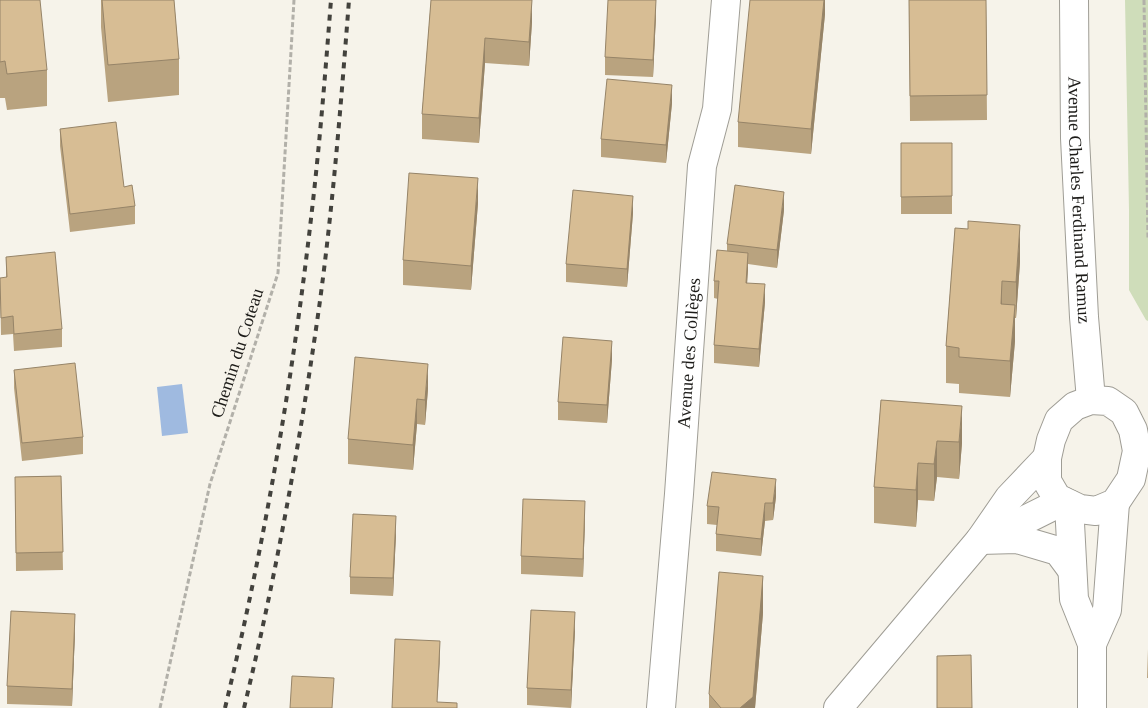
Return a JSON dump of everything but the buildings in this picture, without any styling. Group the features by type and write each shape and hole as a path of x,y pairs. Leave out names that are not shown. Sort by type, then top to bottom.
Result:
{"street":[{"name":"Avenue des Collèges","path":"661,708 679,494 702,166 716,109 726,0"},
{"name":"Avenue Charles Ferdinand Ramuz","path":"1074,0 1074,138 1091,400"},
{"path":"1092,644 1108,610 1115,503 1131,479 1140,427 1124,412 1108,401 1091,400 1075,406 1060,420 1051,440 1047,458 1047,481 1057,498 1080,509 1096,511 1115,503"},
{"path":"838,708 980,540 1009,498 1047,458"},
{"path":"980,540 1066,503"},
{"path":"1066,503 1074,599 1092,644 1092,708"},
{"path":"980,540 1017,539 1058,552 1072,570"}],"path":[{"name":"Chemin du Coteau","path":"160,708 210,484 278,273 294,0"},
{"path":"1144,0 1148,240"}],"green space":[{"path":"1125,0 1148,0 1148,321 1129,290"}],"water":[{"path":"182,384 188,433 162,436 157,387"}],"railway":[{"path":"225,708 254,580 278,452 298,322 314,192 331,0"},
{"path":"244,708 277,559 312,358 333,193 349,0"}]}
